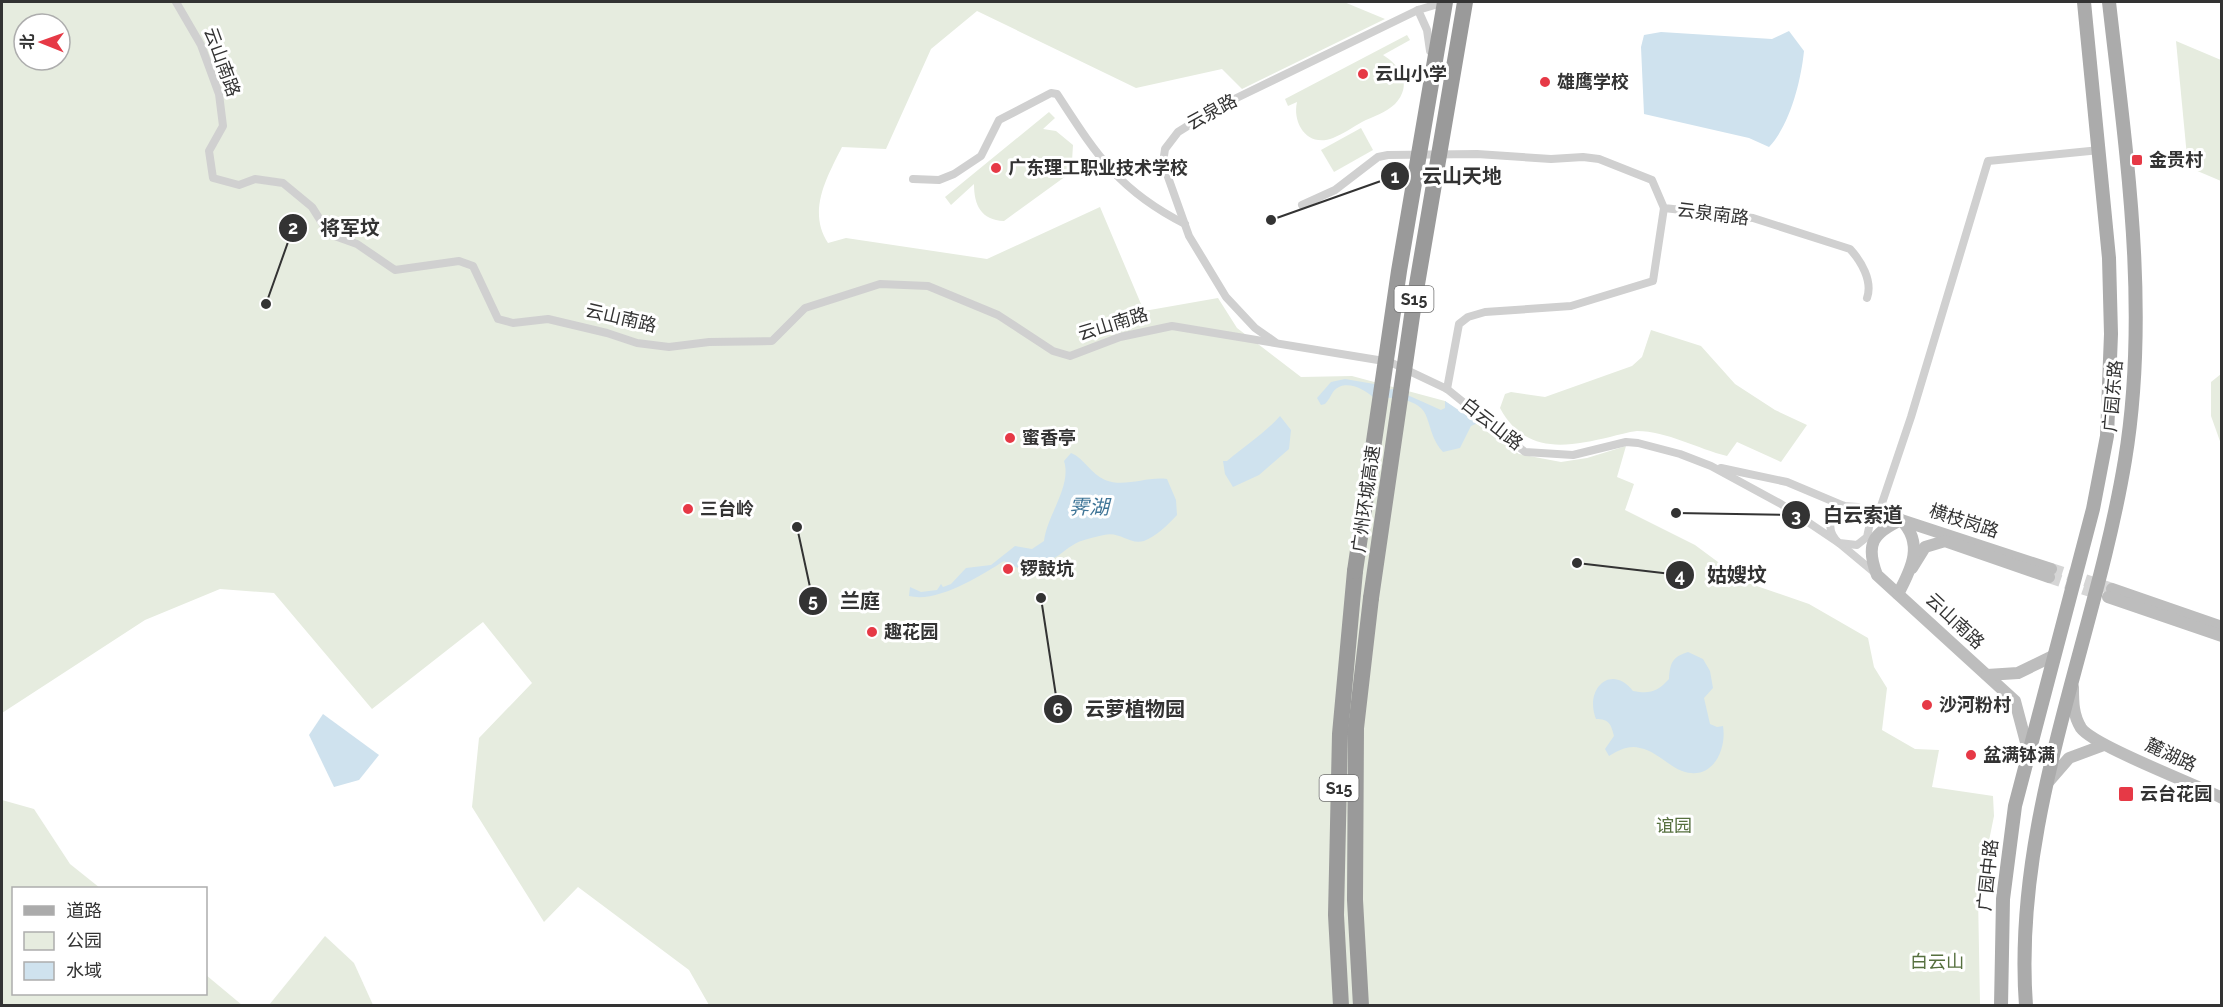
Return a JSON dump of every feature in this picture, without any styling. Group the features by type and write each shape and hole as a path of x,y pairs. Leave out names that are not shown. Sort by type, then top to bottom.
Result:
{"highway":[{"name":"广州环城高速","path":"1341,1005 1336,915 1340,734 1355,571 1399,271 1445,2"},
{"name":"广州环城高速","path":"1361,1005 1355,900 1356,728 1371,598 1414,302 1465,2"}],"main road":[{"name":"广园东路","path":"2028,750 2093,509 2107,436 2110,296 2100,150 2084,2"},
{"name":"广园东路","path":"2046,785 2116,504 2129,428 2134,376 2133,268 2109,2"},
{"path":"1877,574 1871,559 1872,542 1879,532 1901,520 1913,536 1912,568 1899,594"},
{"name":"横枝岗路","path":"1901,520 2050,573 1945,541 1925,548 1912,568"},
{"name":"云山南路","path":"1877,574 2015,701 2028,750"},
{"path":"2222,627 2110,593 2222,636"},
{"path":"1987,675 2018,673 2053,656"},
{"name":"麓湖路","path":"2073,682 2073,710 2082,729 2104,745 2222,798"},
{"path":"2026,1005 2024,951 2028,895 2046,785 2069,758 2104,745"},
{"name":"广园中路","path":"2001,1005 2003,899 2013,818 2028,750"}],"street":[{"name":"云山南路","path":"176,2 201,45 219,94 223,126 209,151 213,178 239,184 255,179 283,183 312,207 329,234 357,244 395,270 459,261 473,266 498,319 513,323 548,319 608,333 637,343 669,347 709,342 772,341 805,308 880,284 928,286 998,315 1053,351 1070,356 1120,337 1172,326 1278,344"},
{"name":"云泉路","path":"1278,344 1255,328 1226,297 1185,224 1163,163 1165,149 1178,132 1218,107 1418,10 1445,2"},
{"path":"1413,155 1430,58 1430,41 1418,10"},
{"path":"913,179 939,180 954,174 981,156 999,120 1052,93 1056,94 1098,157 1120,180 1162,213 1185,224"},
{"path":"1878,515 1911,417 1988,161 2100,150"},
{"name":"云泉南路","path":"1302,205 1335,190 1378,157 1477,154 1551,159 1583,157 1599,159 1652,180 1664,208 1753,218 1850,249 1861,260 1866,274 1869,293 1867,298"},
{"path":"1447,389 1459,324 1468,316 1530,307 1571,306 1620,290 1641,287 1653,281 1664,208"},
{"name":"白云山路","path":"1278,344 1389,362 1447,389 1525,452 1573,455 1626,442 1680,454 1711,466"},
{"path":"1711,466 1787,482 1844,506 1864,511 1870,523 1866,537 1857,545 1839,543 1831,533 1830,521 1838,509 1844,506"},
{"path":"1711,466 1781,504 1839,543 1877,574"},
{"name":"横枝岗路","path":"1864,511 1901,520"}],"green space":[{"path":"2,2 1344,2 1385,19 1242,89 1222,69 1136,88 977,11 931,49 886,149 842,147 825,182 819,206 822,231 828,243 846,238 987,259 1100,207 1144,311 1218,298 1237,328 1301,377 1352,376 1445,401 1519,454 1561,462 1587,458 1626,446 1617,477 1634,484 1625,510 1695,545 1745,582 1809,604 1868,638 1874,667 1887,688 1882,730 1915,749 1939,750 1932,787 1993,796 1994,816 1978,895 1980,1005 709,1005 689,970 578,887 544,922 472,807 479,738 532,683 483,622 372,709 274,593 220,589 145,620 2,713"},
{"path":"1407,35 1410,40 1383,55 1399,70 1404,83 1400,97 1392,107 1333,138 1316,140 1304,132 1297,118 1297,102 1288,106 1285,99"},
{"path":"2176,41 2221,60 2221,181 2188,167"},
{"path":"1049,112 1055,118 1043,129 1056,131 1073,145 1072,161 1066,176 1004,221 990,218 980,210 975,198 974,184 951,205 945,197"},
{"path":"1361,128 1373,150 1334,172 1321,150"},
{"path":"1651,330 1701,346 1735,384 1775,410 1807,425 1781,462 1737,442 1727,456 1671,437 1637,431 1594,441 1563,445 1548,444 1522,434 1510,423 1500,408 1505,394 1511,392 1545,397 1632,366 1642,357"},
{"path":"2221,374 2221,444 2211,416 2211,382"},
{"path":"2,800 34,809 70,864 99,887 12,887 12,995 207,995 207,976 242,1005 2,1005"},
{"path":"325,936 354,963 373,1005 269,1005"}],"water":[{"path":"1789,31 1804,51 1802,63 1789,115 1769,147 1749,138 1644,114 1641,47 1644,35 1661,32 1772,39"},
{"path":"1345,379 1380,385 1385,390 1394,389 1441,410 1445,408 1445,401 1478,423 1471,426 1460,448 1443,452 1435,440 1424,411 1412,402 1373,397 1359,388 1348,385 1338,388 1325,404 1321,405 1317,398 1331,382"},
{"path":"1280,416 1291,430 1289,449 1259,475 1233,487 1225,474 1223,461 1227,461 1255,439"},
{"name":"霁湖","path":"1071,453 1105,480 1120,483 1167,479 1176,500 1177,515 1166,526 1144,541 1134,541 1110,534 1096,537 1076,543 1053,558 1037,559 1031,563 1028,575 1022,577 1018,568 1004,561 971,581 945,592 933,596 909,596 910,587 921,592 937,590 941,584 943,587 951,584 966,568 991,565 1015,546 1032,549 1044,541 1065,480 1064,461"},
{"path":"1688,652 1703,659 1710,671 1713,688 1704,698 1710,724 1717,727 1723,726 1724,735 1720,754 1715,762 1702,772 1693,773 1682,771 1640,748 1624,749 1609,756 1605,749 1614,736 1612,728 1604,720 1596,719 1593,708 1594,698 1602,683 1616,679 1625,683 1633,691 1653,691 1669,679 1671,665 1675,659"},
{"path":"323,714 379,755 359,780 334,787 309,735"}],"tunnel":[{"path":"2051,569 2112,589"},
{"path":"2049,577 2102,595"}],"place":[{"name":"云山小学","path":"1363,74"},
{"name":"雄鹰学校","path":"1545,82"},
{"name":"金贵村","path":"2137,160"},
{"name":"广东理工职业技术学校","path":"996,168"},
{"name":"云山天地","path":"1271,220"},
{"name":"将军坟","path":"266,304"},
{"name":"蜜香亭","path":"1010,438"},
{"name":"三台岭","path":"688,509"},
{"name":"白云索道","path":"1676,513"},
{"name":"兰庭","path":"797,527"},
{"name":"姑嫂坟","path":"1577,563"},
{"name":"锣鼓坑","path":"1008,569"},
{"name":"云萝植物园","path":"1041,598"},
{"name":"趣花园","path":"872,632"},
{"name":"沙河粉村","path":"1927,705"},
{"name":"盆满钵满","path":"1971,755"},
{"name":"云台花园","path":"2126,794"}],"park label":[{"name":"谊园","path":"1674,826"},
{"name":"白云山","path":"1937,962"}]}
